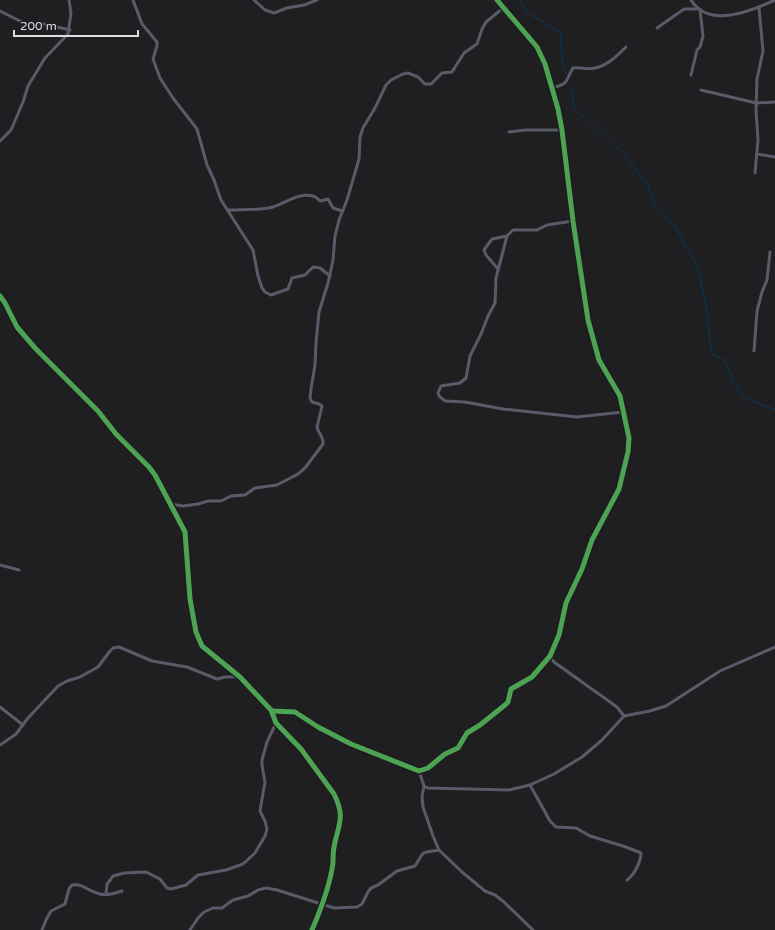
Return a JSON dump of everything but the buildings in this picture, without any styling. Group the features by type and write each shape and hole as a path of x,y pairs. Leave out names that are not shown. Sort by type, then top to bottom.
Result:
{"street":[{"path":"0,141 11,130 28,86 45,58 64,39 70,30 69,0"},
{"path":"133,0 142,24 157,42 153,58 160,78 173,98 197,129 199,142 204,151 207,165 214,180 220,200 253,250 260,283 265,292 276,295 288,289 292,278 305,275 313,268 320,268 330,276"},
{"path":"254,0 265,10 271,13 304,5 317,0"},
{"path":"272,711 295,712 318,727 352,744 419,771 428,768 445,754 460,747 466,734 507,704 511,689 532,677 550,656 559,635 566,603 582,569 592,540 617,496 623,479 629,444 628,431 620,396 601,365 593,341 585,307 558,109 545,64 537,47 497,0"},
{"path":"691,0 699,9 704,36 697,50 691,75"},
{"path":"657,28 684,9 699,9 721,16 738,14 758,8 775,0"},
{"path":"170,503 183,506 208,501 221,502 231,496 245,495 255,488 277,485 298,474 305,468 323,444 323,439 317,427 322,406 312,402 310,395 315,364 319,312 334,257 335,236 359,159 361,132 365,122 375,108 386,85 396,77 403,74 408,74 418,77 425,84 431,84 442,73 452,72 464,53 477,44 482,29 488,20 503,8"},
{"path":"755,173 758,133 756,102 758,76 763,51 758,8"},
{"path":"0,10 21,23 44,24 70,30"},
{"path":"552,88 562,86 566,83 573,68 591,69 599,67 612,59 626,47"},
{"path":"701,90 756,102 775,102"},
{"path":"509,132 525,130 562,130"},
{"path":"757,154 775,157"},
{"path":"228,210 269,208 294,198 315,196 321,201 328,199 333,208 342,211"},
{"path":"573,221 547,225 537,230 513,230 507,236 495,282 495,303 470,356 466,378 460,383 441,386 438,393 439,396 445,401 465,402 503,409 567,416 588,416 623,412"},
{"path":"498,269 484,252 484,248 492,239 507,236"},
{"path":"754,351 757,310 767,280 770,252"},
{"path":"0,296 17,327 34,348 98,411 116,434 151,470 185,532 190,599 199,640 207,651 240,677 272,711 276,723 301,749 334,794 338,802 341,822 334,848 333,863 323,904 312,930"},
{"path":"0,565 19,570"},
{"path":"0,745 16,734 58,686 67,681 80,677 98,667 113,648 119,647 152,661 187,667 217,679 225,677 240,677"},
{"path":"424,786 435,789 509,790 530,785 554,774 582,757 602,740 624,716 666,706 720,671 775,647"},
{"path":"550,656 554,662 617,707 624,716"},
{"path":"0,706 23,725"},
{"path":"106,894 107,884 113,876 120,874 146,872 160,879 167,888 171,889 186,885 198,875 226,870 243,864 255,853 265,836 267,829 265,820 260,811 265,782 262,760 276,723"},
{"path":"419,771 424,786 422,797 423,807 433,836 440,850 462,872 485,890 504,902 533,930"},
{"path":"530,785 550,821 556,827 576,828 590,836 619,844 641,853 639,862 630,878 627,880"},
{"path":"190,930 204,912 213,908 222,908 233,900 248,896 258,890 266,888 277,890 336,909 359,907 372,888 397,871 415,866 420,855 424,852 440,850"},
{"path":"42,930 52,911 65,904 69,889 72,885 82,886 100,895 115,894 122,891"}],"waterway":[{"path":"521,0 526,12 561,33 562,62 567,74"},
{"path":"571,86 574,108 620,150 647,183 654,204 675,226 699,271 708,319 711,354 724,360 735,384 743,396 754,402 775,409"}],"cycle path":[{"path":"272,711 295,712 318,727 351,744 419,771 428,768 445,754 458,748 467,733 480,725 505,705 508,702 511,689 532,677 550,656 559,635 566,603 582,569 592,540 619,489 628,452 629,438 620,396 599,360 588,320 558,109 545,64 537,47 497,0"},
{"path":"0,296 17,327 35,348 98,411 116,434 155,475 185,532 190,599 196,632 202,646 240,677 271,710 276,723 301,749 334,794 338,802 340,809 340,821 334,847 330,880 322,906 312,930"}]}
